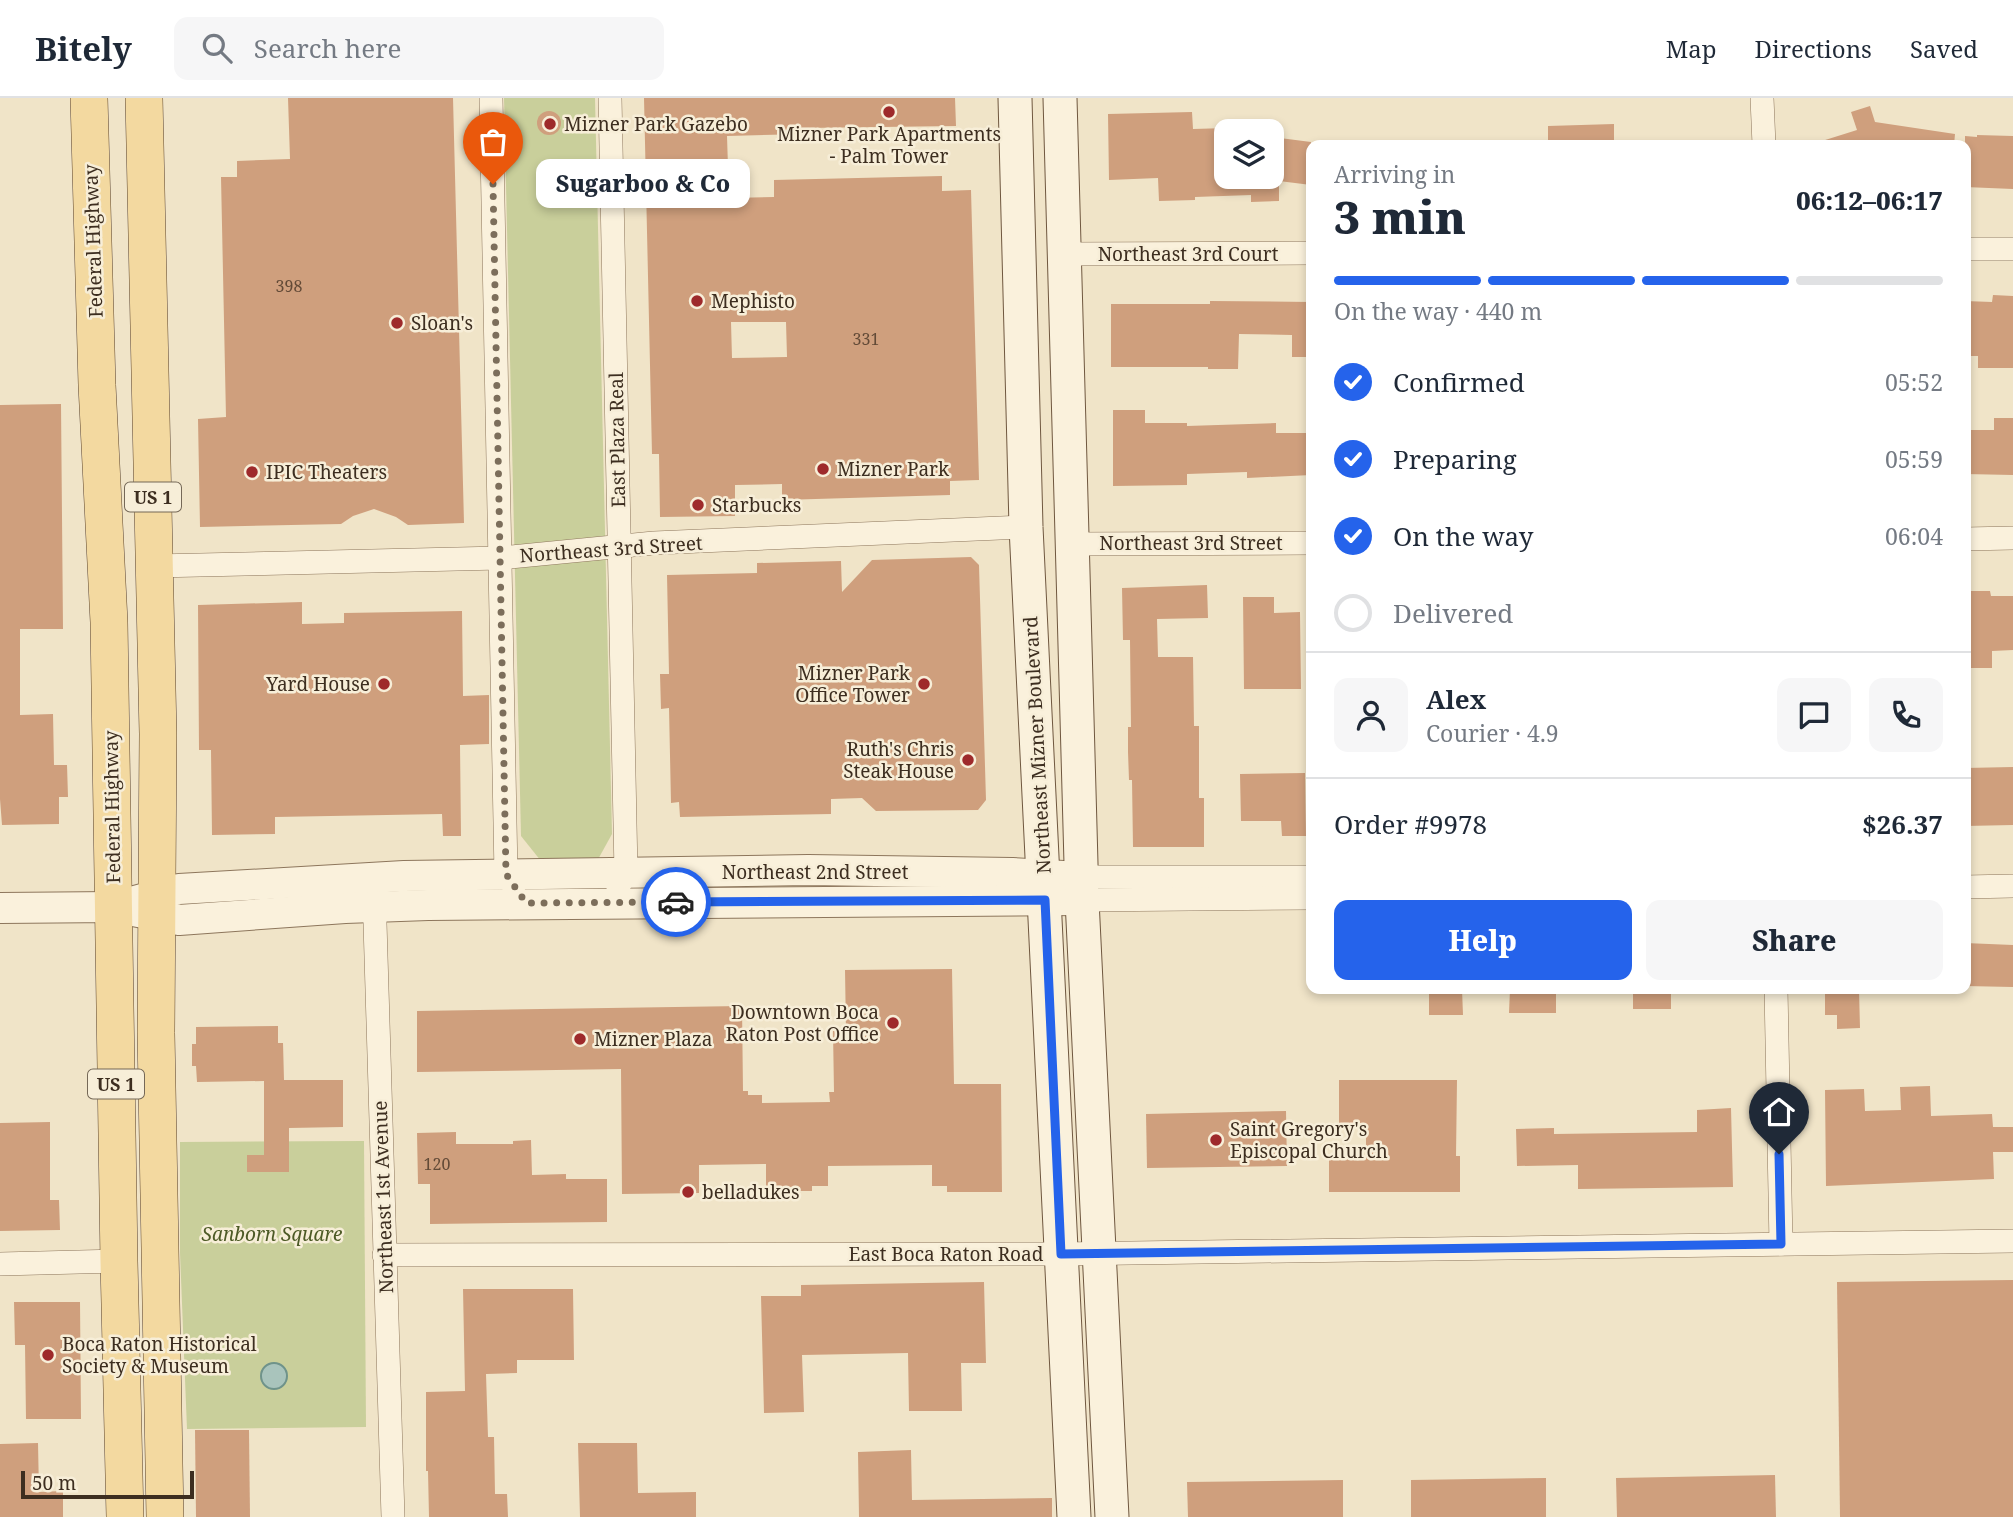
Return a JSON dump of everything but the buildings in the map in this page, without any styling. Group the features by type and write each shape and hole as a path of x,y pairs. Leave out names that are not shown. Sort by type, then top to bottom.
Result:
{"main road":[{"name":"Federal Highway","path":"89,98 97,385 109,622 125,1517"},
{"name":"US 1","path":"144,98 158,734 156,1033 165,1517"},
{"name":"Northeast Mizner Boulevard","path":"1015,98 1026,527 1074,1517"},
{"name":"Northeast Mizner Boulevard","path":"1060,98 1082,888 1112,1517"},
{"path":"1017,151 1031,161 1065,254"}],"street":[{"path":"491,98 506,874 526,903"},
{"name":"East Plaza Real","path":"610,98 626,872 610,903"},
{"path":"1762,98 1763,140"},
{"path":"1971,249 2013,249"},
{"name":"Northeast 3rd Court","path":"1065,254 1306,253"},
{"name":"Northeast 3rd Street","path":"155,566 500,558 654,543 1026,527"},
{"path":"1971,538 2013,538"},
{"name":"Northeast 3rd Street","path":"1071,544 1306,543"},
{"name":"Northeast 2nd Street","path":"0,908 156,905 179,920 506,874 808,870 1044,887 1258,888 1306,897"},
{"name":"Northeast 2nd Street","path":"1258,888 1306,878"},
{"name":"Northeast 2nd Street","path":"374,892 526,903 610,903 1044,887"},
{"path":"1971,887 2013,887"},
{"name":"Northeast 1st Avenue","path":"374,892 393,1517"},
{"path":"1776,994 1781,1244"},
{"name":"East Boca Raton Road","path":"384,1255 1061,1254 2013,1241"},
{"path":"0,1264 119,1261"}],"green space":[{"path":"504,98 595,98 612,834 596,863 541,861 521,836"},
{"name":"Sanborn Square","path":"364,1141 366,1427 187,1429 180,1253 180,1142"}],"water":[{"path":"274,1363 284,1366 287,1376 284,1386 274,1389 264,1386 261,1376 264,1366"}],"way so far":[{"path":"493,184 506,874 526,903 676,902"}],"place":[{"name":"Mizner Park Apartments - Palm Tower","path":"889,112"},
{"name":"Mizner Park Gazebo","path":"550,124"},
{"name":"Sugarboo & Co","path":"493,184"},
{"name":"Mephisto","path":"697,301"},
{"name":"Sloan's","path":"397,323"},
{"name":"Mizner Park","path":"823,469"},
{"name":"IPIC Theaters","path":"252,472"},
{"name":"Starbucks","path":"698,505"},
{"name":"Yard House","path":"384,684"},
{"name":"Mizner Park Office Tower","path":"924,684"},
{"name":"Ruth's Chris Steak House","path":"968,760"},
{"name":"Downtown Boca Raton Post Office","path":"893,1023"},
{"name":"Mizner Plaza","path":"580,1039"},
{"name":"Saint Gregory's Episcopal Church","path":"1216,1140"},
{"name":"belladukes","path":"688,1192"},
{"name":"Boca Raton Historical Society & Museum","path":"48,1355"}],"route":[{"path":"676,902 1045,900 1061,1254 1781,1244 1779,1154"}]}
